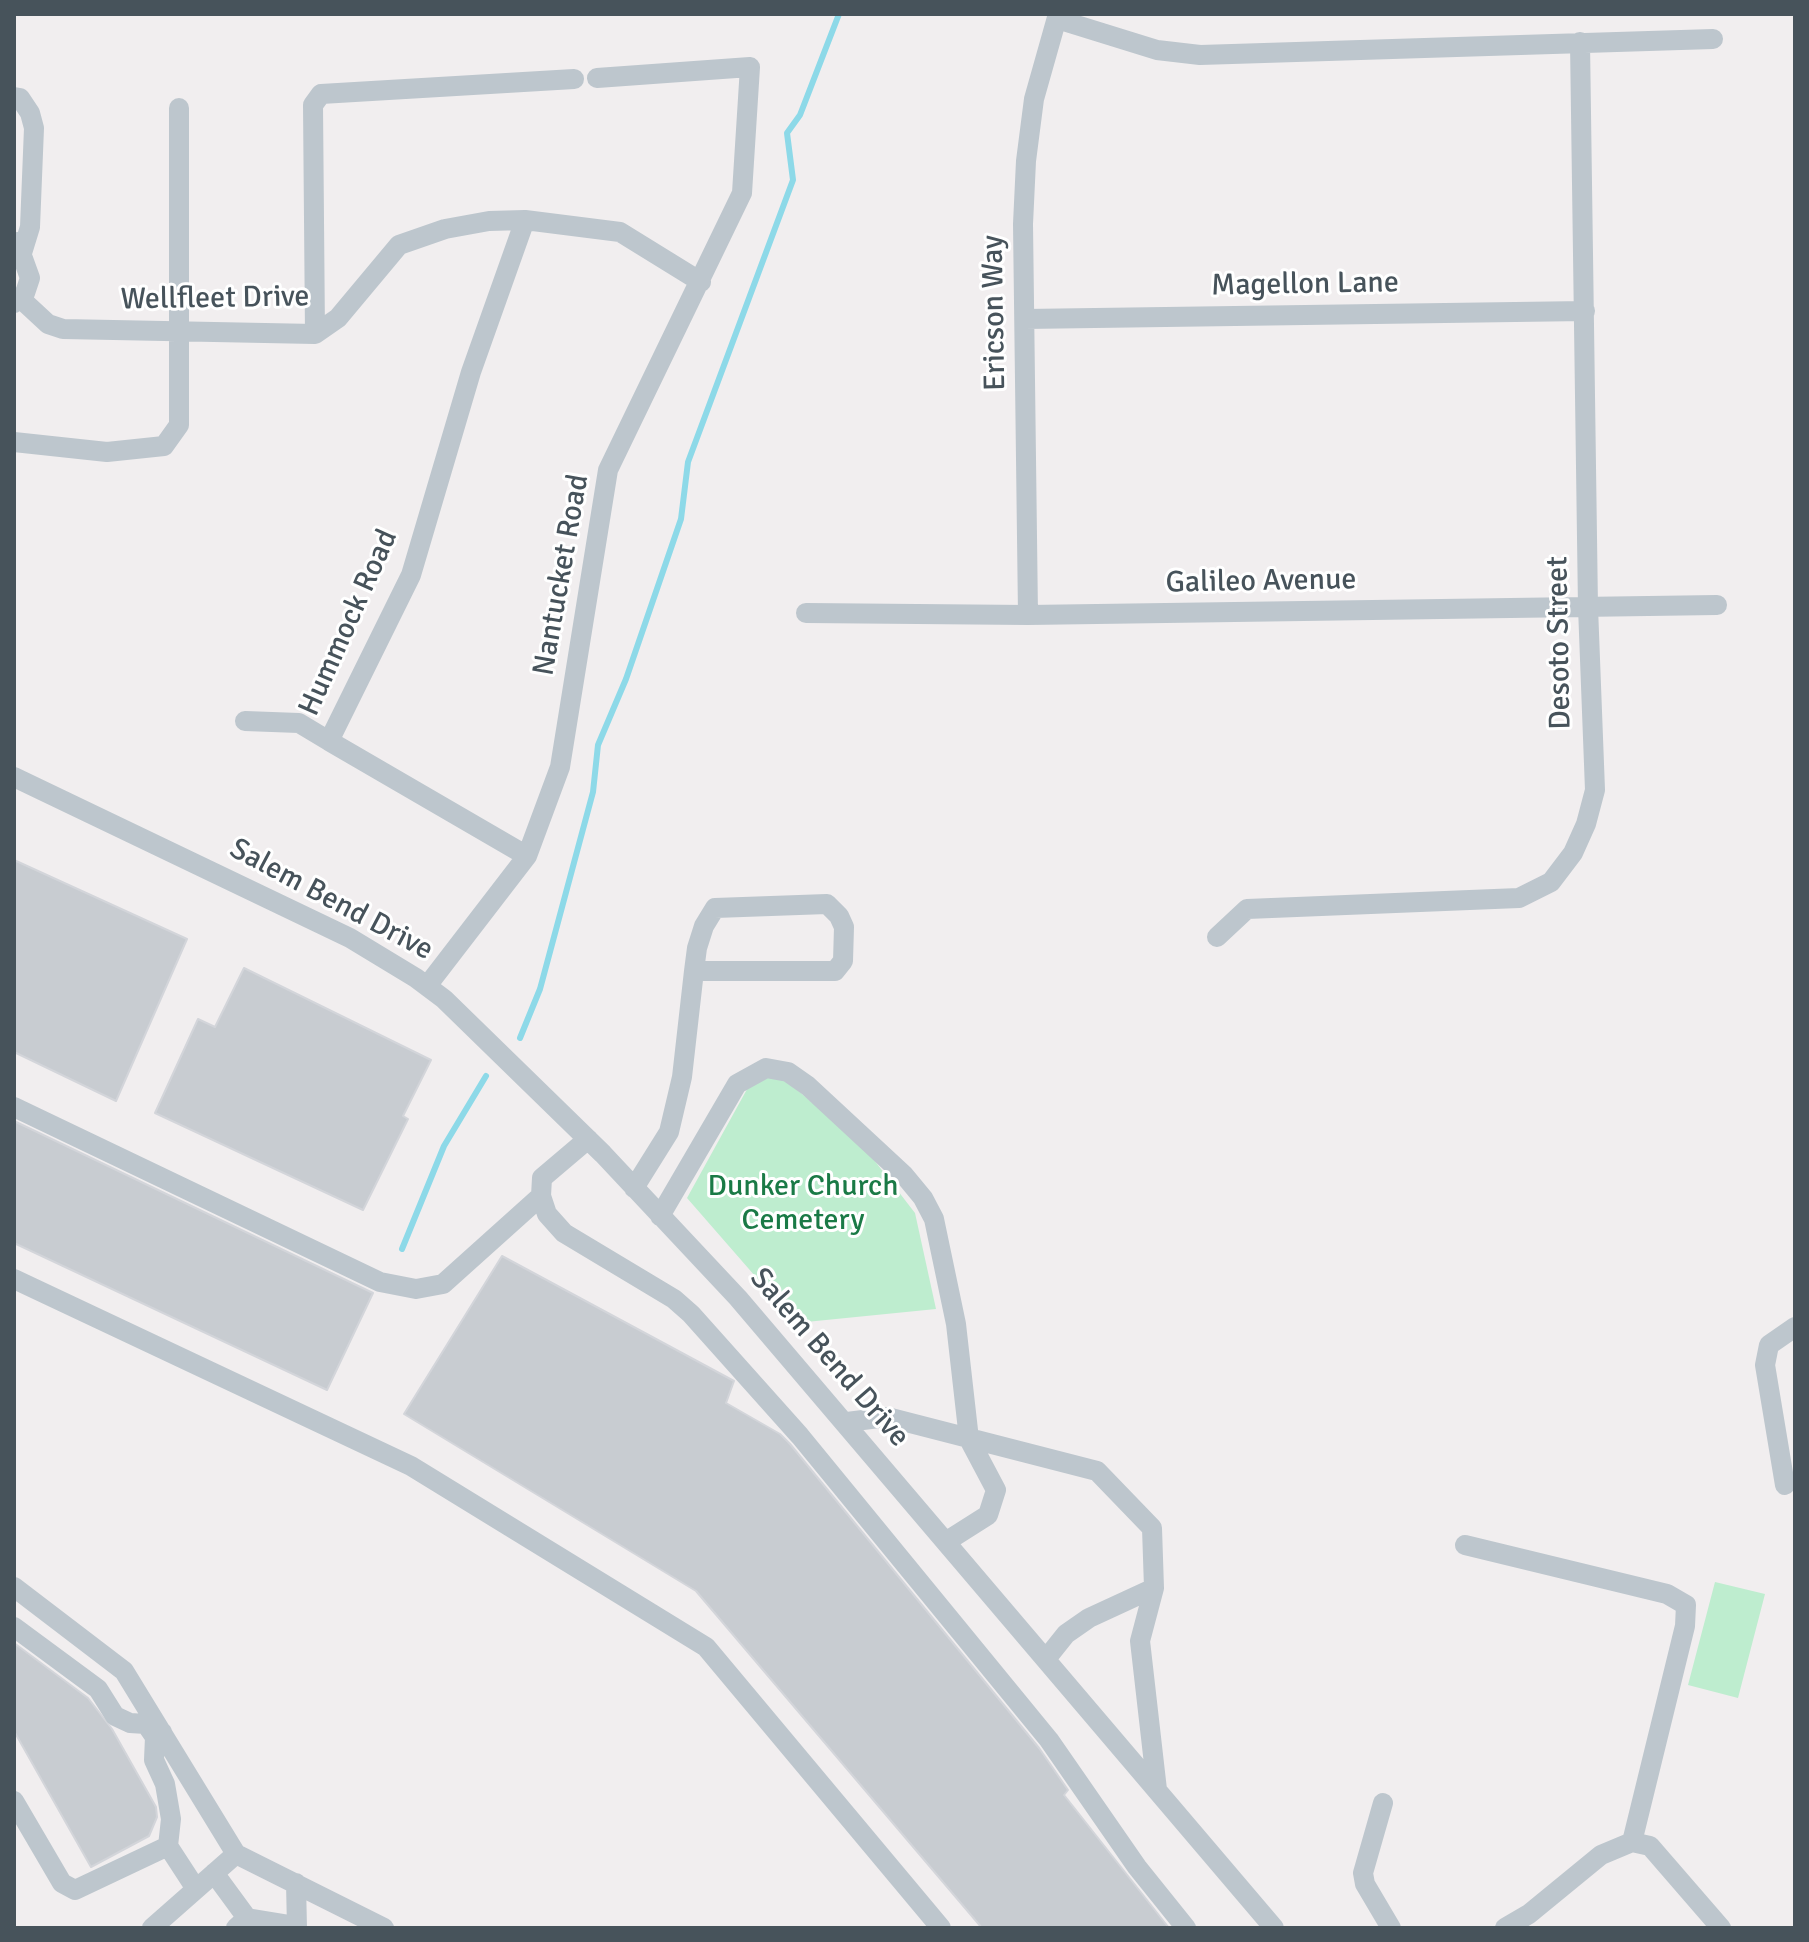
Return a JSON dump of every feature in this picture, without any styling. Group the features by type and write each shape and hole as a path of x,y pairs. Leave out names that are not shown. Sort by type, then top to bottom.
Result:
{"street":[{"path":"1058,17 1157,50 1200,55 1713,39"},
{"name":"Ericson Way","path":"1028,615 1026,161 1034,99 1058,17"},
{"name":"Desoto Street","path":"1217,937 1247,909 1519,898 1551,882 1573,853 1595,790 1588,607 1580,42"},
{"name":"Nantucket Road","path":"427,986 527,856 560,767 608,470 742,193 750,67 597,78"},
{"path":"315,334 313,105 321,94 574,79"},
{"path":"14,97 20,98 30,113 34,128 30,227 18,246 30,278 18,301"},
{"path":"14,442 107,452 164,446 179,425 179,108"},
{"name":"Wellfleet Drive","path":"18,301 48,324 63,329 315,334 338,318 399,245 445,229 489,221 525,220 620,232 701,282"},
{"name":"Hummock Road","path":"525,220 471,372 411,575 329,741 527,856"},
{"name":"Magellon Lane","path":"1025,319 1585,311"},
{"name":"Galileo Avenue","path":"806,613 1028,615 1717,605"},
{"path":"245,721 299,723 329,741"},
{"name":"Salem Bend Drive","path":"14,777 350,938 427,986 588,1139 847,1422 1274,1928"},
{"path":"634,1188 669,1132 682,1077 694,971 704,926 715,908 827,904 839,916 844,927 843,961 835,971 694,971"},
{"path":"660,1216 737,1084 766,1068 788,1072 875,1146 904,1175 928,1209 956,1324 969,1439 996,1490 988,1515 947,1541"},
{"path":"14,1107 380,1282 416,1289 443,1284 541,1196"},
{"path":"588,1139 554,1164 542,1178 541,1196 547,1214 564,1233 674,1299 691,1314 800,1436 1049,1740 1137,1867 1186,1928"},
{"path":"14,1279 411,1466 706,1647 941,1928"},
{"path":"1785,1485 1765,1365 1769,1345 1795,1327"},
{"path":"847,1422 887,1417 1097,1471 1152,1528 1154,1588 1140,1641 1157,1790"},
{"path":"1465,1545 1667,1594 1686,1605 1685,1626 1632,1842"},
{"path":"14,1587 124,1671 158,1734 236,1854 384,1928"},
{"path":"1046,1659 1066,1634 1089,1618 1154,1588"},
{"path":"14,1627 98,1689 115,1716 130,1723 146,1724 158,1734"},
{"path":"158,1734 154,1760 165,1784 171,1819 168,1846 196,1889"},
{"path":"14,1801 62,1883 75,1890 168,1846"},
{"path":"1383,1803 1363,1873 1365,1884 1391,1928"},
{"path":"1505,1928 1529,1914 1601,1855 1632,1842 1650,1846 1721,1928"},
{"path":"152,1928 236,1854"},
{"path":"214,1873 241,1923 297,1927 296,1883"}],"green space":[{"name":"Dunker Church Cemetery","path":"768,1075 781,1076 864,1147 915,1213 936,1309 796,1323 687,1198 751,1082"},
{"path":"1715,1582 1765,1594 1738,1698 1688,1685"}],"building":[{"path":"14,860 187,939 116,1101 14,1052"},
{"path":"244,968 431,1060 403,1116 408,1119 363,1210 155,1113 198,1019 215,1027"},
{"path":"14,1121 373,1293 327,1390 14,1243"},
{"path":"502,1256 734,1381 726,1403 780,1434 790,1444 1039,1748 1068,1790 1064,1795 1169,1928 982,1928 696,1591 404,1414"},
{"path":"14,1643 88,1698 112,1729 156,1807 157,1817 149,1836 91,1867 14,1731"}],"waterway":[{"path":"520,1038 540,989 593,792 598,745 626,679 681,519 688,462 793,180 787,133 800,115 839,14"},
{"path":"402,1249 444,1146 486,1076"}]}
